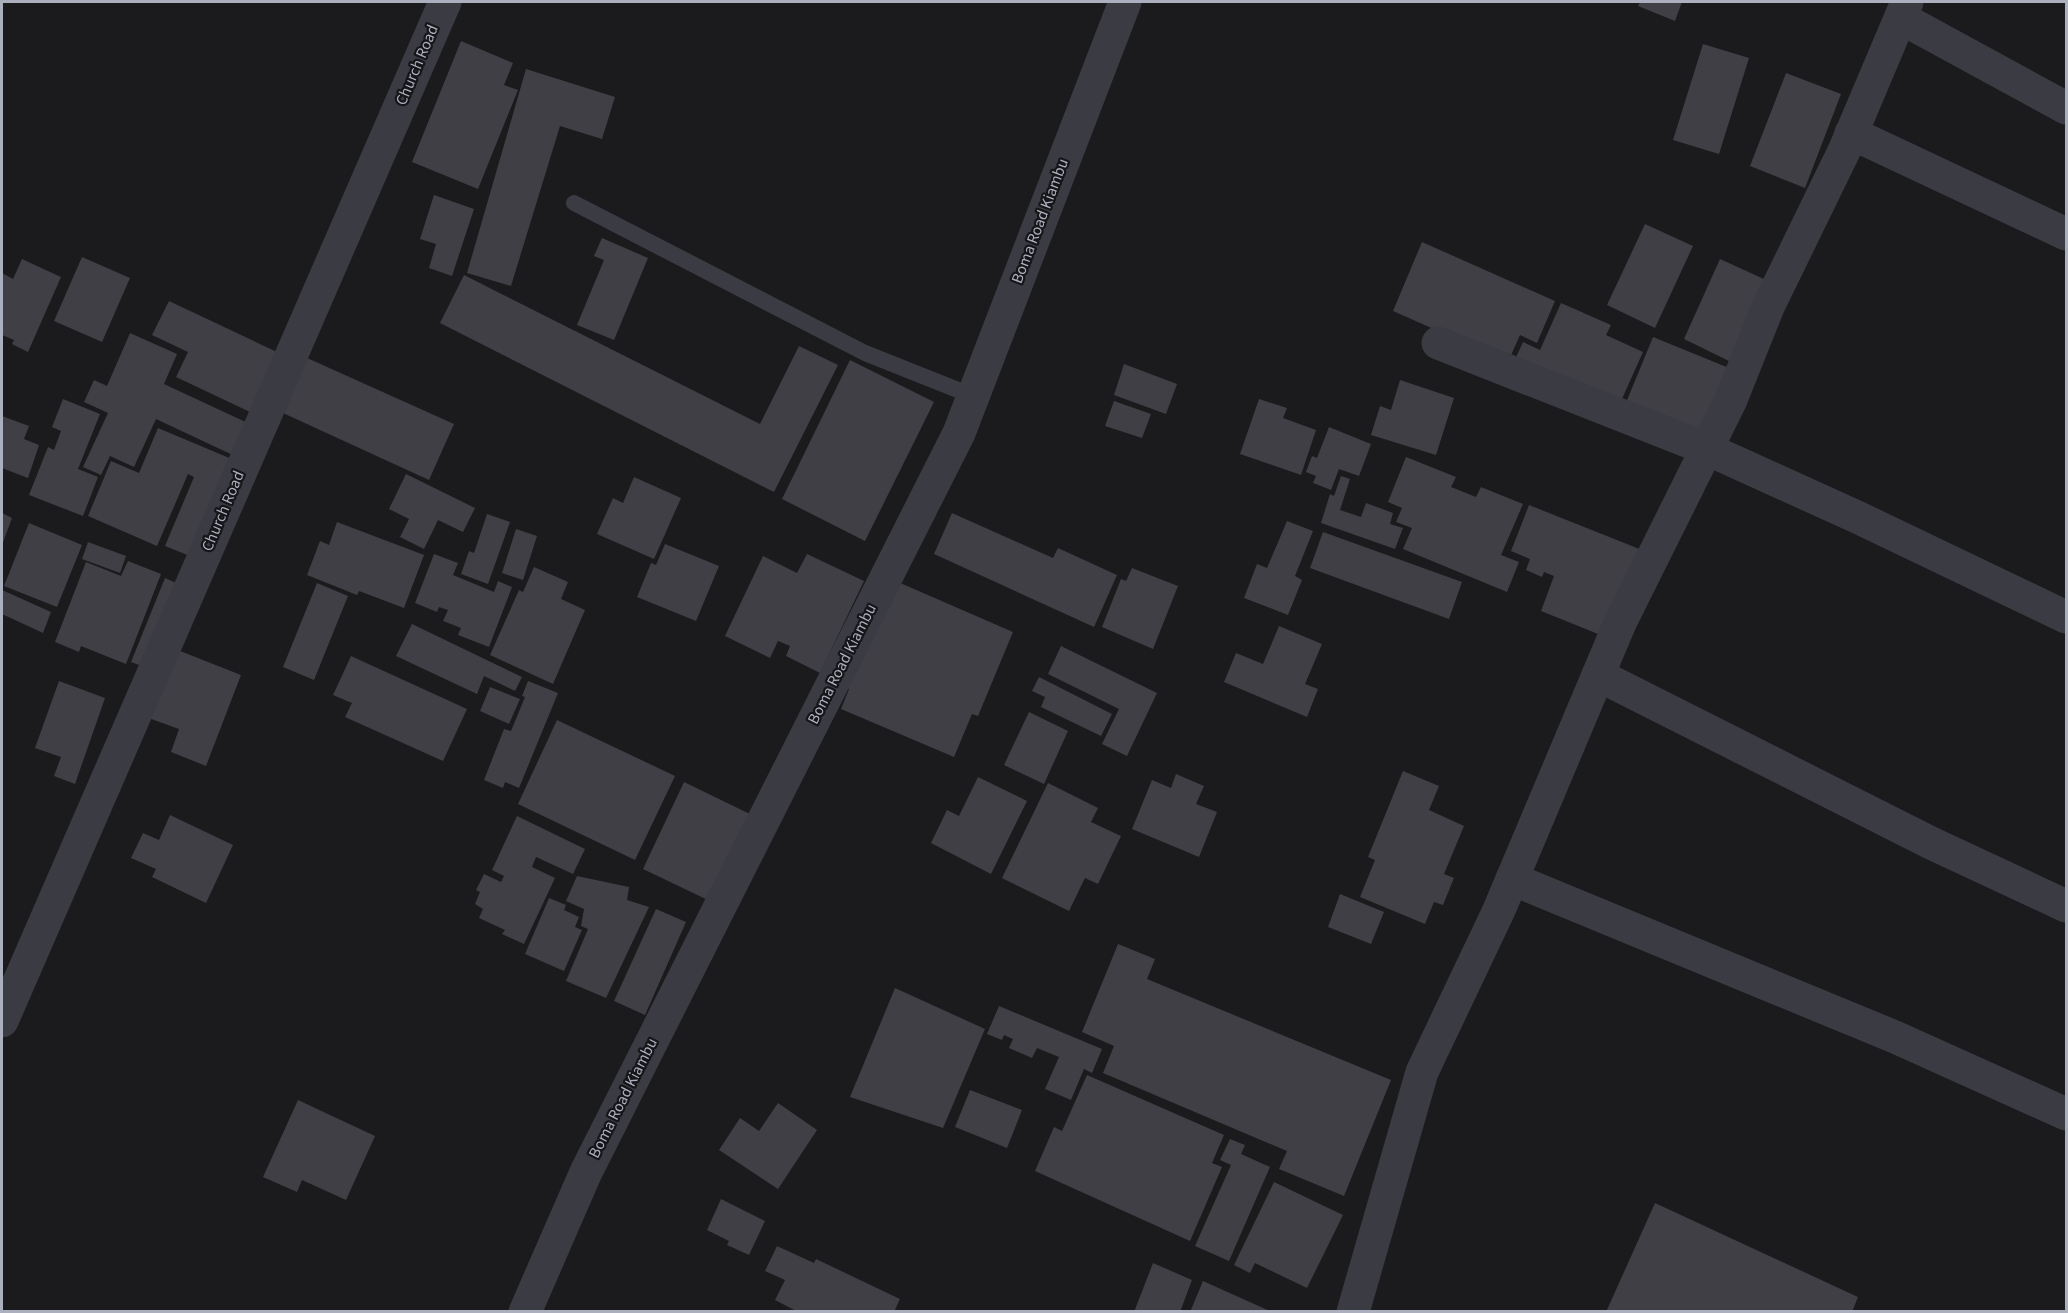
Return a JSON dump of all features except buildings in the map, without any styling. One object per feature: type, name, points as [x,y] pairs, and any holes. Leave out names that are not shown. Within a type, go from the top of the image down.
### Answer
[{"type":"street","name":"Church Road","points":[[2,1021],[445,2]]},
{"type":"street","name":"Boma Road Kiambu","points":[[525,1311],[586,1172],[959,433],[1125,2]]},
{"type":"street","points":[[1353,1311],[1422,1072],[1512,879],[1620,623],[1730,402],[1768,307],[1851,133],[1904,10],[2067,108]]},
{"type":"street","points":[[1851,133],[2067,234]]},
{"type":"street","points":[[1438,343],[1707,449],[1857,517],[2067,617]]},
{"type":"street","points":[[1598,675],[1931,843],[2067,906]]},
{"type":"street","points":[[1512,879],[1895,1037],[2067,1114]]},
{"type":"lane","points":[[574,203],[865,353],[973,396]]}]
